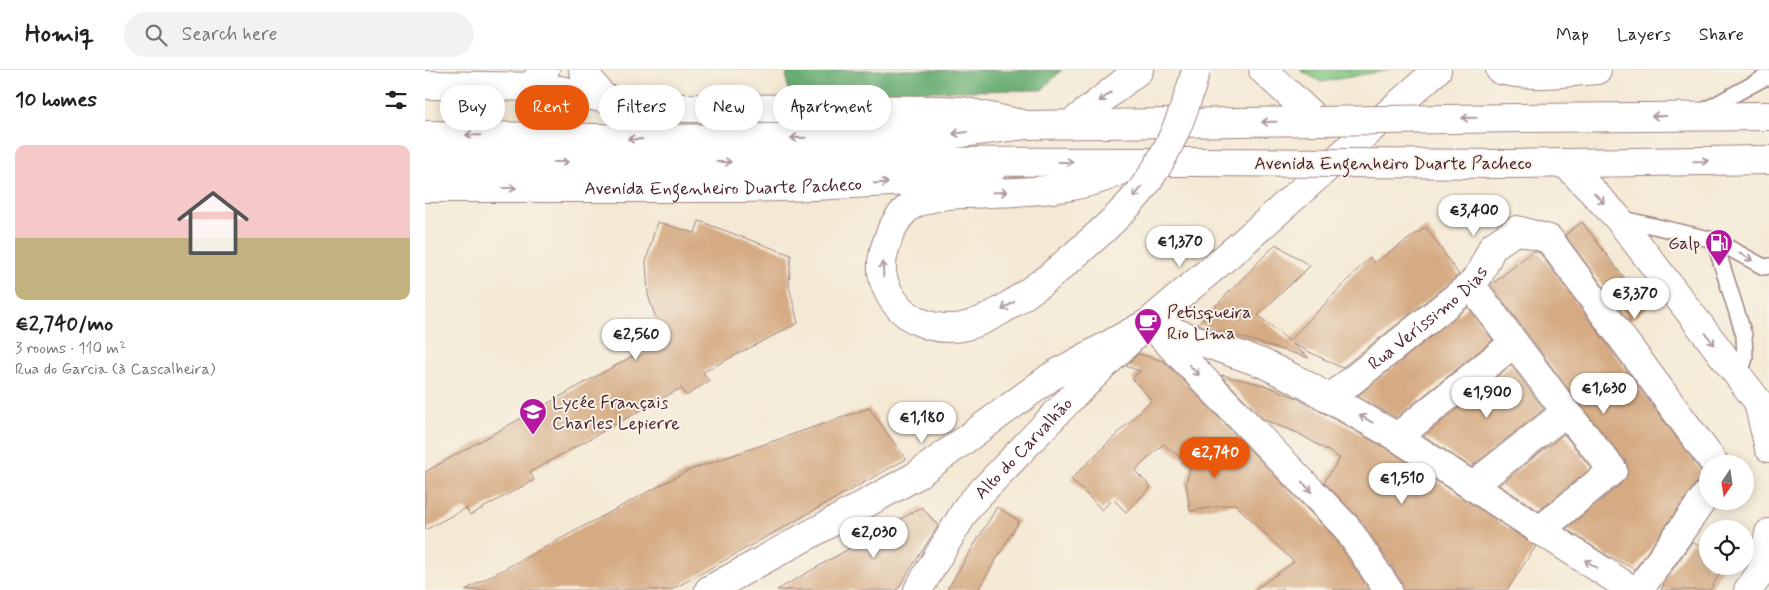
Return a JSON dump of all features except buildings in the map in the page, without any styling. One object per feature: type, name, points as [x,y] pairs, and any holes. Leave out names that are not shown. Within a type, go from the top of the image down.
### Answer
[{"type":"main road","points":[[583,70],[599,92]]},
{"type":"main road","points":[[1071,124],[1139,70]]},
{"type":"main road","points":[[1135,163],[1109,176],[1089,183],[1067,187],[947,195],[928,198],[913,204],[892,227],[883,254],[882,271],[891,297],[901,311],[914,320],[931,326],[945,328],[962,326],[981,321],[1005,309],[1048,278],[1103,231],[1156,169],[1172,136],[1196,70]]},
{"type":"main road","points":[[1263,70],[1318,121]]},
{"type":"main road","points":[[709,590],[914,477],[1052,376],[1148,323],[1239,246],[1437,70]]},
{"type":"main road","points":[[1501,70],[1511,73],[1531,74],[1597,70]]},
{"type":"main road","points":[[425,85],[524,78],[560,89],[599,97]]},
{"type":"main road","points":[[685,108],[941,110],[961,111],[1026,125]]},
{"type":"main road","points":[[425,135],[653,139],[937,136],[1026,125],[1769,116]]},
{"type":"main road","name":"Avenida Engenheiro Duarte Pacheco","points":[[425,161],[1510,164],[1769,160]]},
{"type":"main road","name":"Avenida Engenheiro Duarte Pacheco","points":[[425,188],[743,188],[901,183],[950,177],[1017,162]]},
{"type":"main road","points":[[1565,163],[1617,217],[1739,377],[1766,408],[1769,448]]},
{"type":"main road","name":"Rua Veríssimo Dias","points":[[1329,399],[1471,285],[1480,273],[1493,246],[1517,230],[1549,239],[1708,455]]},
{"type":"main road","points":[[1471,285],[1566,412],[1613,470],[1539,531]]},
{"type":"main road","points":[[1148,323],[1262,363],[1299,381],[1397,437],[1632,590]]},
{"type":"main road","points":[[1148,323],[1347,528],[1388,590]]},
{"type":"main road","name":"Alto do Carvalhão","points":[[918,590],[968,506],[1068,401],[1148,323]]},
{"type":"main road","points":[[1397,437],[1514,343]]},
{"type":"main road","points":[[1472,486],[1566,412]]},
{"type":"main road","points":[[1639,590],[1699,505]]},
{"type":"main road","points":[[1759,574],[1769,533]]},
{"type":"lane","points":[[1695,116],[1764,78],[1769,78]]},
{"type":"lane","points":[[1617,217],[1714,240],[1764,267],[1769,266]]},
{"type":"lane","points":[[1714,240],[1744,335],[1745,358],[1739,377]]},
{"type":"green space","points":[[786,70],[1062,70],[1042,90],[891,92],[891,85],[787,85]]},
{"type":"green space","points":[[1300,70],[1389,70],[1321,82]]},
{"type":"place","name":"Galp","points":[[1719,267]]},
{"type":"place","name":"Petisqueira Rio Lima","points":[[1148,346]]},
{"type":"place","name":"Lycée Français Charles Lepierre","points":[[533,436]]}]
